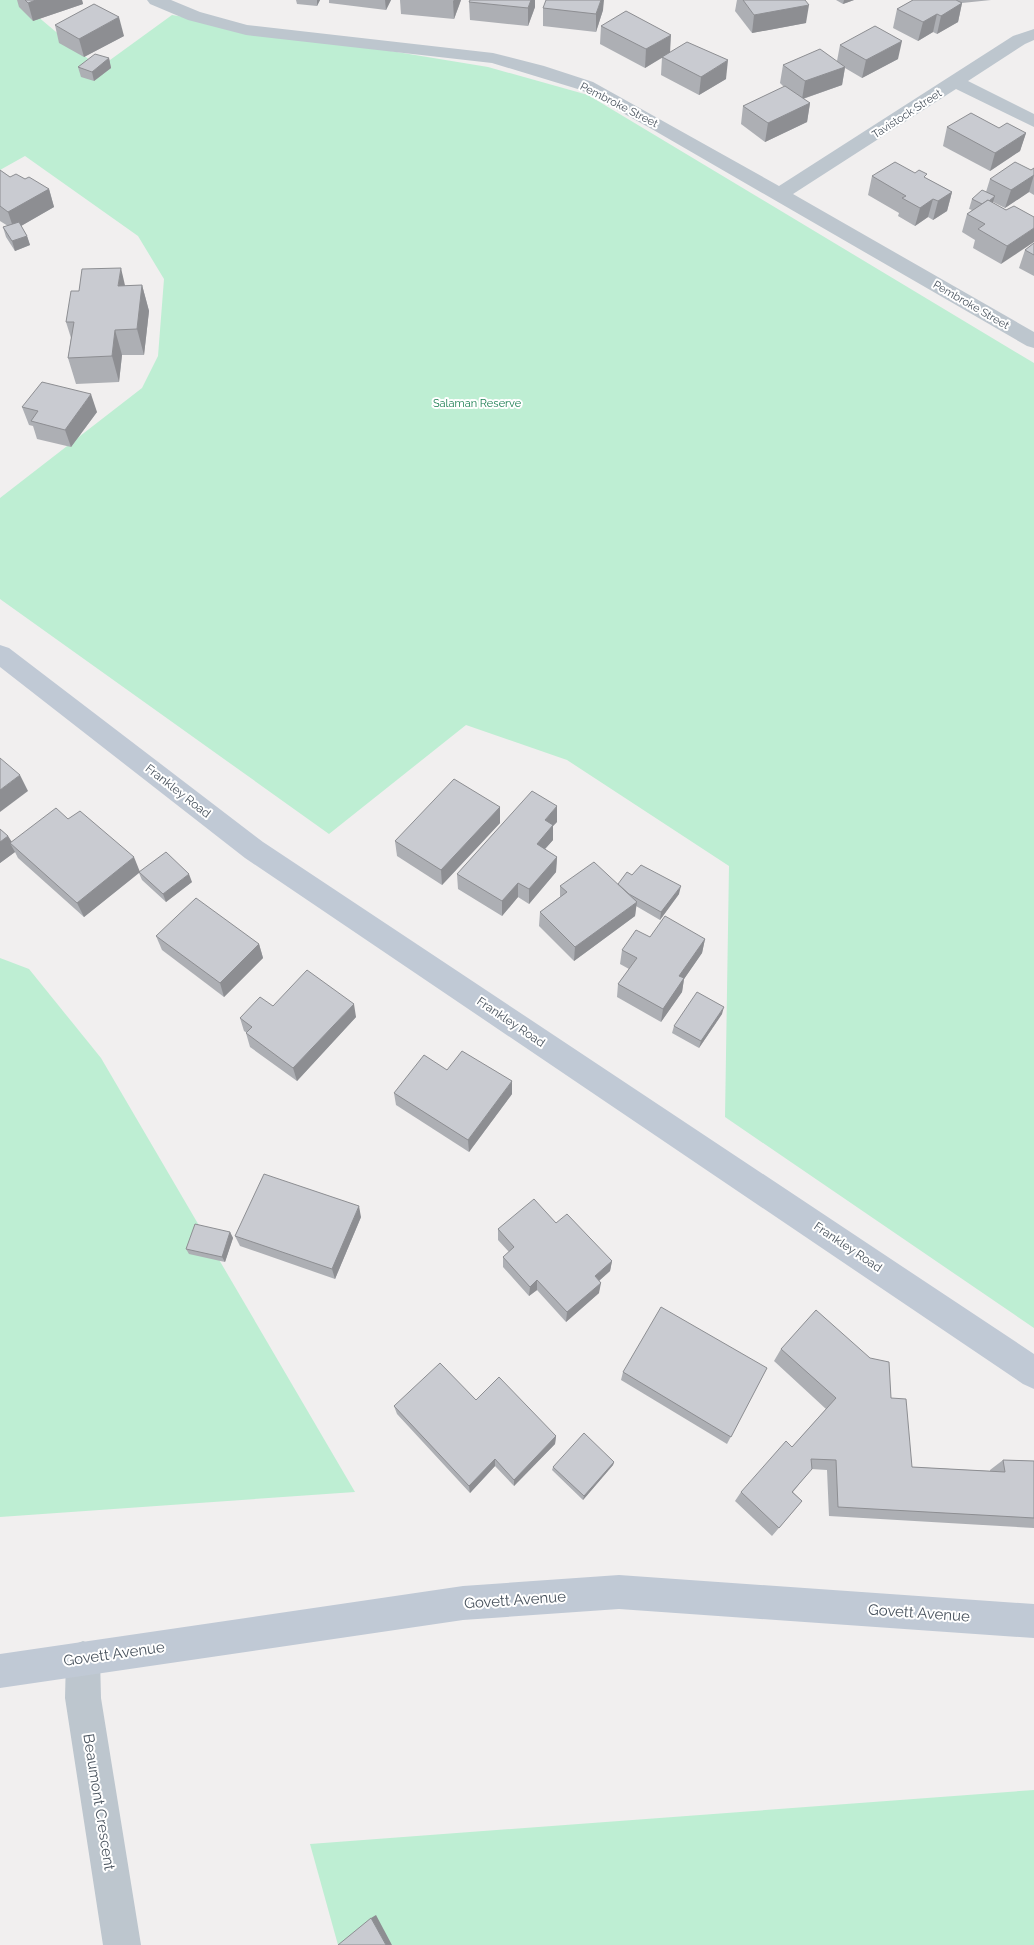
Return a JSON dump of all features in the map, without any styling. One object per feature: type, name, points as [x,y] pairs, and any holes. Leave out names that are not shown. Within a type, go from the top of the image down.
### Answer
[{"type":"street","name":"Pembroke Street","points":[[156,0],[194,16],[246,30],[493,58],[586,86],[657,124],[1034,342]]},
{"type":"street","name":"Tavistock Street","points":[[780,195],[1019,40],[1034,34]]},
{"type":"street","points":[[956,82],[1034,121]]},
{"type":"street","name":"Frankley Road","points":[[0,654],[254,850],[1034,1372]]},
{"type":"street","name":"Govett Avenue","points":[[0,1671],[463,1603],[619,1592],[1034,1621]]},
{"type":"street","name":"Beaumont Crescent","points":[[83,1658],[83,1698],[122,1945]]},
{"type":"green space","name":"Salaman Reserve","points":[[0,0],[18,0],[99,68],[172,15],[488,67],[588,95],[1034,363],[1034,1328],[725,1117],[729,866],[567,760],[466,725],[329,834],[0,599],[0,498],[142,388],[158,356],[164,279],[138,236],[25,156],[0,170]]},
{"type":"green space","points":[[0,958],[29,969],[101,1058],[355,1492],[0,1517]]},
{"type":"green space","points":[[1034,1790],[1034,1945],[338,1945],[310,1844]]},
{"type":"building","points":[[25,0],[36,0],[28,3]]},
{"type":"building","points":[[470,0],[531,0],[528,8],[469,2]]},
{"type":"building","points":[[546,0],[601,0],[596,14],[543,8]]},
{"type":"building","points":[[743,0],[805,0],[809,5],[754,15]]},
{"type":"building","points":[[913,0],[956,0],[962,3],[941,16],[937,14],[923,22],[897,9]]},
{"type":"building","points":[[94,4],[119,17],[79,39],[55,25]]},
{"type":"building","points":[[626,11],[671,35],[646,49],[601,26]]},
{"type":"building","points":[[875,26],[902,41],[866,60],[840,45]]},
{"type":"building","points":[[687,42],[728,60],[701,77],[662,57]]},
{"type":"building","points":[[820,49],[845,67],[805,81],[783,65]]},
{"type":"building","points":[[95,54],[109,58],[92,72],[78,67]]},
{"type":"building","points":[[785,86],[810,103],[768,123],[743,106]]},
{"type":"building","points":[[971,113],[999,128],[1007,123],[1026,133],[995,153],[947,127]]},
{"type":"building","points":[[895,162],[915,173],[919,170],[927,174],[924,177],[952,192],[938,201],[933,199],[920,208],[902,198],[906,196],[872,176]]},
{"type":"building","points":[[1015,162],[1031,170],[1034,168],[1034,175],[1011,190],[990,179]]},
{"type":"building","points":[[0,170],[10,177],[16,174],[25,179],[29,177],[49,189],[8,212],[0,206]]},
{"type":"building","points":[[982,190],[995,196],[982,204],[972,199]]},
{"type":"building","points":[[988,200],[1006,210],[1014,206],[1034,217],[1034,228],[1007,246],[978,229],[985,224],[967,214]]},
{"type":"building","points":[[19,222],[27,236],[12,241],[3,227]]},
{"type":"building","points":[[1034,243],[1034,255],[1025,250]]},
{"type":"building","points":[[121,268],[118,286],[142,285],[137,329],[115,330],[112,356],[68,358],[74,322],[66,322],[71,291],[79,291],[82,269]]},
{"type":"building","points":[[42,382],[91,394],[65,430],[31,421],[38,411],[22,407]]},
{"type":"building","points":[[0,758],[20,775],[0,790]]},
{"type":"building","points":[[454,779],[500,807],[441,870],[395,841]]},
{"type":"building","points":[[532,791],[557,806],[545,820],[553,825],[537,844],[557,857],[529,889],[518,883],[502,901],[457,874]]},
{"type":"building","points":[[56,808],[68,819],[80,811],[134,857],[77,903],[10,843]]},
{"type":"building","points":[[0,829],[8,836],[0,842]]},
{"type":"building","points":[[166,852],[189,874],[163,894],[139,872]]},
{"type":"building","points":[[594,862],[637,902],[575,947],[540,912],[567,892],[560,886]]},
{"type":"building","points":[[641,865],[681,886],[661,912],[629,894],[618,884],[627,872],[632,875]]},
{"type":"building","points":[[196,898],[259,944],[220,983],[156,936]]},
{"type":"building","points":[[665,916],[705,939],[679,976],[684,978],[663,1009],[618,984],[637,958],[622,950],[636,930],[650,937]]},
{"type":"building","points":[[307,970],[354,1004],[293,1068],[246,1033],[252,1027],[240,1018],[260,997],[273,1006]]},
{"type":"building","points":[[697,992],[724,1007],[701,1041],[674,1026]]},
{"type":"building","points":[[462,1051],[512,1081],[468,1140],[394,1093],[424,1055],[447,1070]]},
{"type":"building","points":[[264,1174],[359,1206],[332,1269],[235,1236]]},
{"type":"building","points":[[534,1199],[556,1223],[567,1214],[612,1261],[595,1276],[601,1283],[567,1312],[537,1280],[530,1287],[503,1257],[514,1247],[498,1229]]},
{"type":"building","points":[[195,1224],[230,1232],[222,1257],[186,1249]]},
{"type":"building","points":[[661,1307],[767,1368],[731,1437],[623,1372]]},
{"type":"building","points":[[816,1310],[870,1358],[889,1362],[891,1398],[906,1399],[912,1467],[1005,1472],[1003,1460],[1034,1461],[1034,1518],[838,1507],[836,1460],[811,1459],[812,1469],[792,1492],[802,1501],[779,1528],[741,1492],[786,1441],[792,1447],[836,1398],[781,1349]]},
{"type":"building","points":[[440,1363],[476,1400],[499,1377],[556,1436],[514,1480],[495,1459],[469,1486],[394,1406]]},
{"type":"building","points":[[584,1433],[614,1462],[584,1496],[553,1467]]},
{"type":"building","points":[[371,1918],[386,1945],[338,1945]]}]
